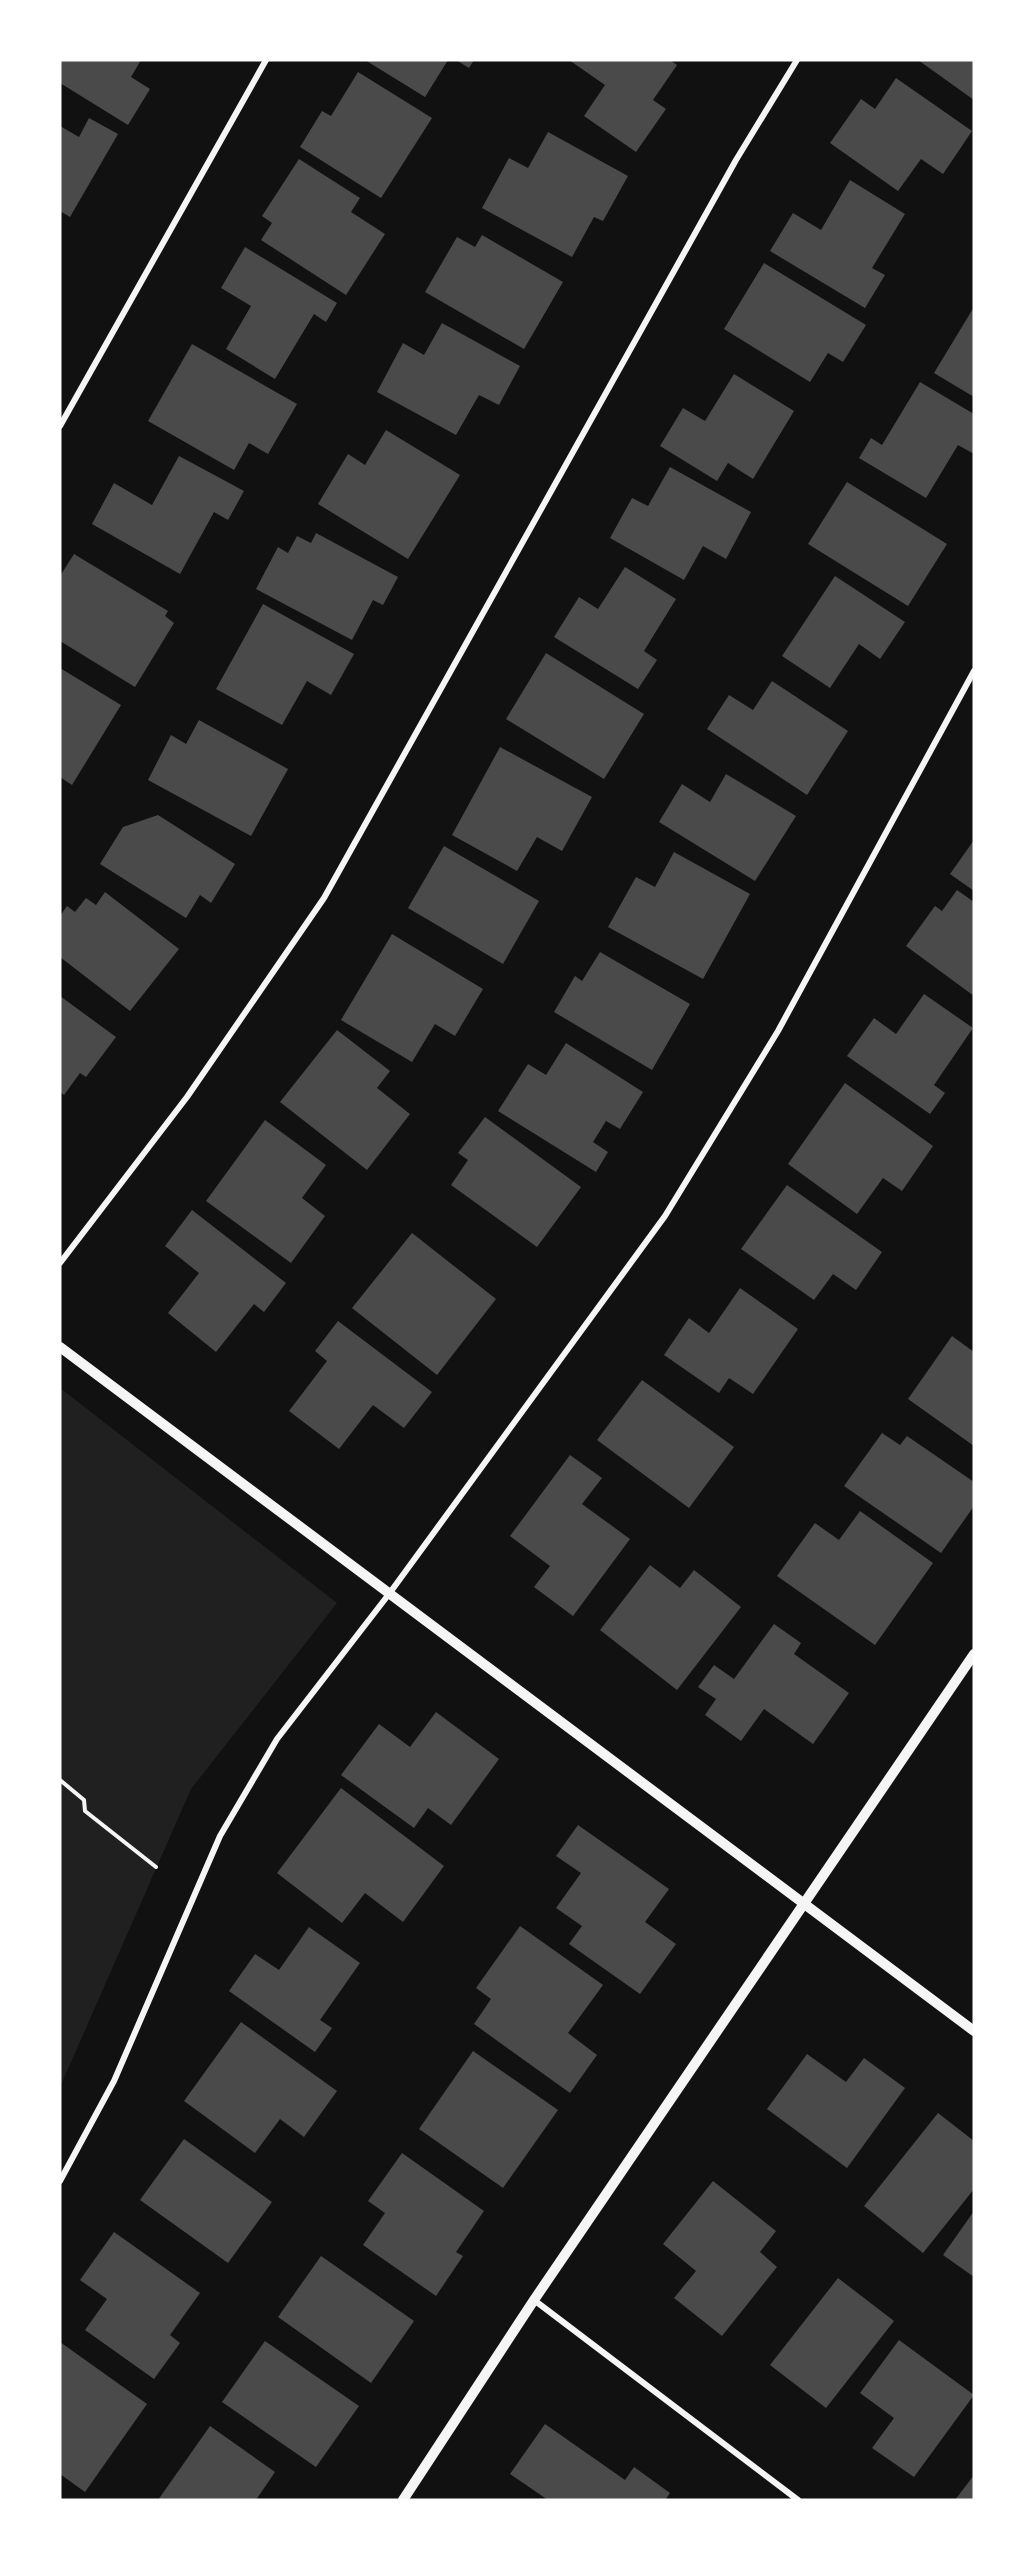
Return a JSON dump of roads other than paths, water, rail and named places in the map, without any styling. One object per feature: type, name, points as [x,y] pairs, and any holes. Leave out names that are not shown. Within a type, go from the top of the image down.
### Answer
[{"type":"street","points":[[60,426],[266,60]]},
{"type":"street","points":[[60,1263],[187,1097],[324,898],[736,160],[797,60]]},
{"type":"street","points":[[60,2181],[114,2081],[220,1836],[277,1739],[389,1594],[665,1216],[778,1031],[974,670]]},
{"type":"street","points":[[60,1347],[974,2031]]},
{"type":"street","points":[[403,2500],[534,2300],[974,1654]]},
{"type":"street","points":[[534,2300],[798,2500]]}]
